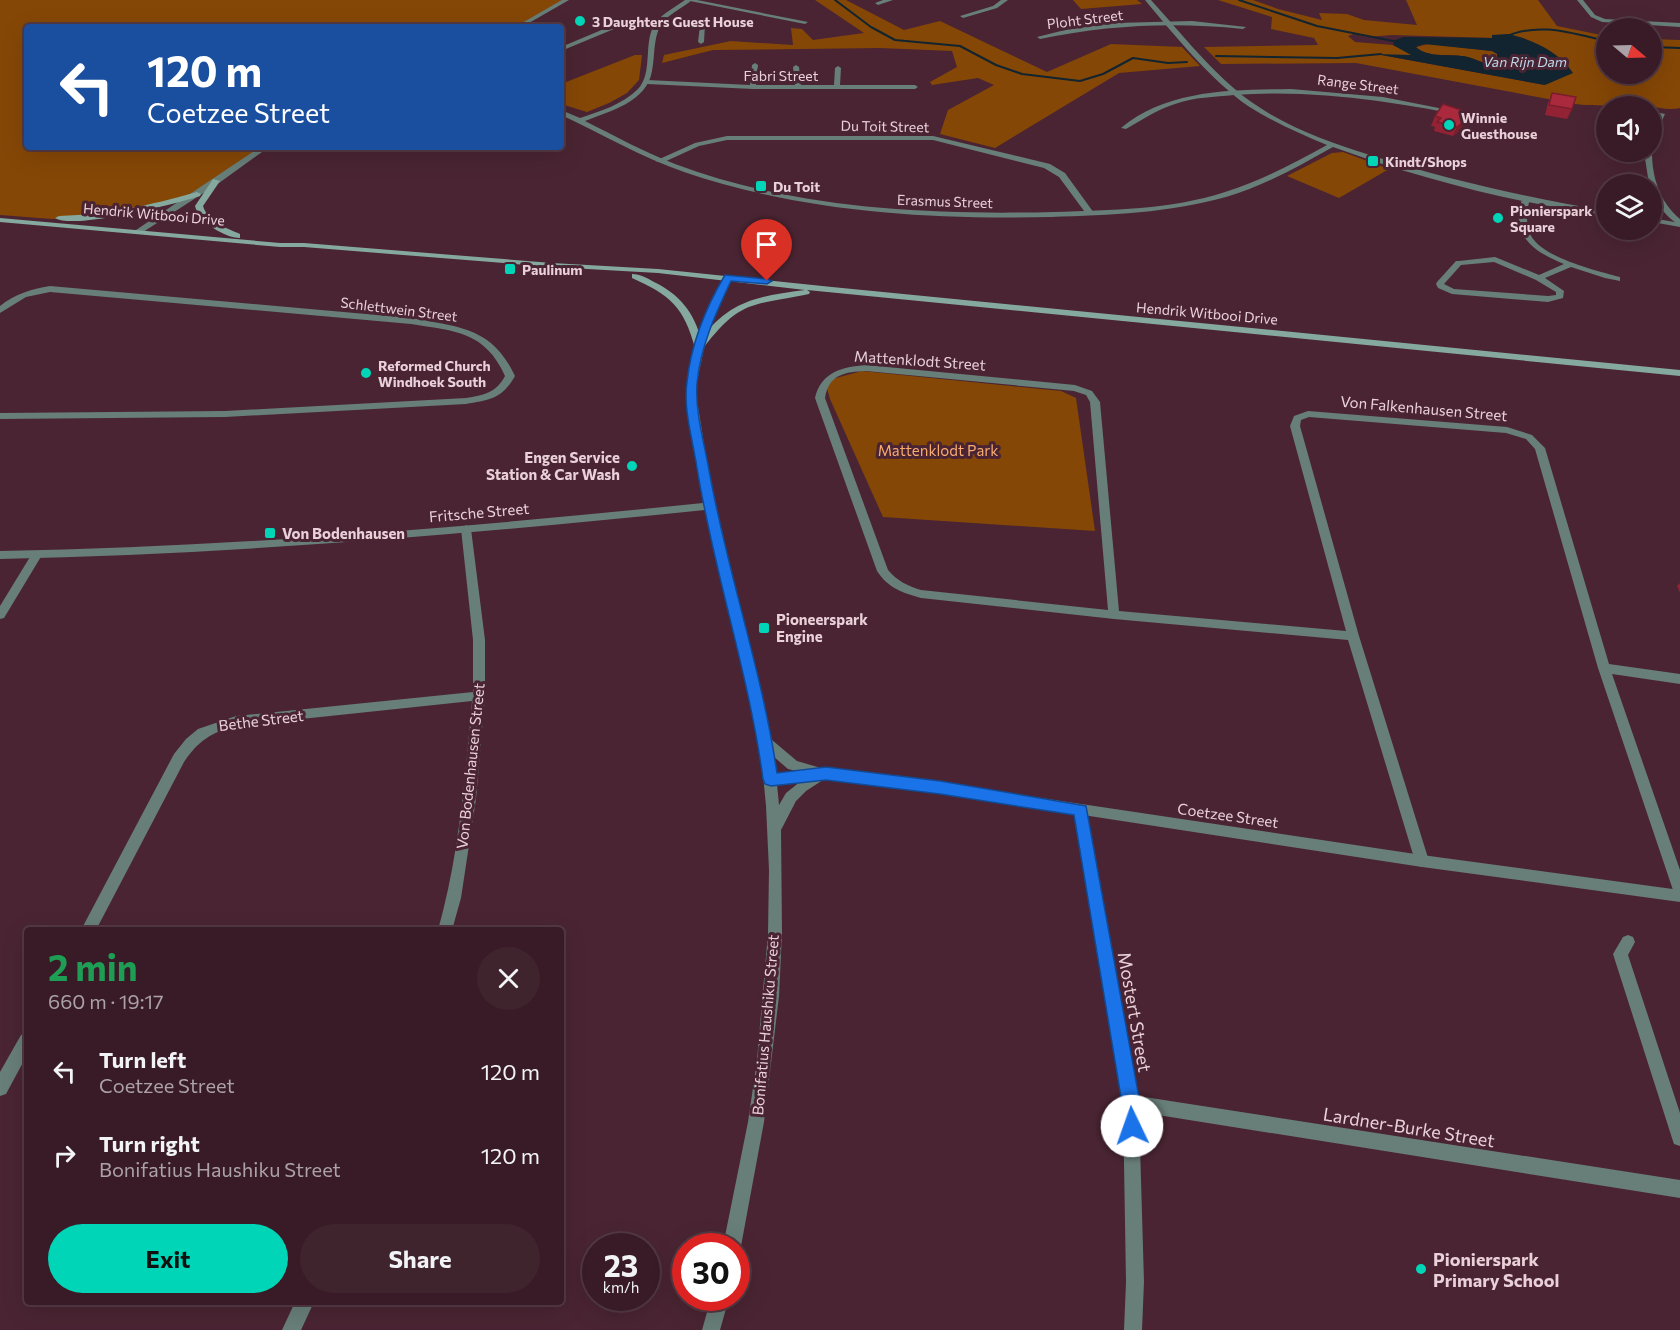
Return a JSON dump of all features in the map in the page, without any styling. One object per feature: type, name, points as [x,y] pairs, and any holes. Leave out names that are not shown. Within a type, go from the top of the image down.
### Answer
[{"type":"main road","points":[[216,182],[200,206],[200,211],[214,225],[237,236]]},
{"type":"main road","points":[[51,219],[118,215],[159,206],[197,194]]},
{"type":"main road","name":"Hendrik Witbooi Drive","points":[[0,215],[146,226],[304,245],[552,266],[634,276],[726,280],[806,292],[832,290]]},
{"type":"main road","name":"Hendrik Witbooi Drive","points":[[0,220],[280,245],[304,245]]},
{"type":"main road","name":"Hendrik Witbooi Drive","points":[[552,266],[602,267],[1680,373]]},
{"type":"main road","points":[[634,276],[665,289],[679,300],[694,325],[699,348]]},
{"type":"main road","points":[[699,348],[714,326],[731,310],[759,300],[806,292]]},
{"type":"main road","name":"Hendrik Witbooi Drive","points":[[1579,362],[1680,366]]},
{"type":"street","points":[[523,24],[566,0]]},
{"type":"street","points":[[579,120],[620,105],[634,96],[647,82],[651,46],[660,21],[689,0],[805,22]]},
{"type":"street","points":[[878,3],[890,0]]},
{"type":"street","points":[[963,16],[995,7],[1005,0]]},
{"type":"street","points":[[1148,0],[1236,93],[1275,118],[1333,144],[1437,178],[1526,199],[1596,211]]},
{"type":"street","points":[[1580,0],[1593,16],[1611,22],[1680,25]]},
{"type":"street","points":[[564,48],[613,27],[660,21],[703,25],[700,42]]},
{"type":"street","name":"Ploht Street","points":[[1040,37],[1070,31],[1168,22],[1197,22],[1243,27]]},
{"type":"street","points":[[753,87],[755,65]]},
{"type":"street","points":[[796,67],[798,87]]},
{"type":"street","points":[[837,87],[838,68]]},
{"type":"street","name":"Fabri Street","points":[[647,82],[753,87],[915,87]]},
{"type":"street","name":"Range Street","points":[[1124,128],[1172,102],[1236,93],[1336,92],[1381,97],[1476,116]]},
{"type":"street","name":"Erasmus Street","points":[[564,113],[617,142],[659,161],[706,177],[775,194],[880,211],[986,217],[1090,213],[1160,207],[1227,194],[1264,180],[1333,144]]},
{"type":"street","name":"Du Toit Street","points":[[659,161],[698,144],[727,138],[933,138],[1047,166],[1062,175],[1090,213]]},
{"type":"street","points":[[137,232],[216,182],[261,150]]},
{"type":"street","points":[[1647,162],[1647,169],[1655,192],[1667,211],[1680,224]]},
{"type":"street","points":[[1526,199],[1524,213],[1530,242],[1571,264],[1617,279]]},
{"type":"street","points":[[1662,221],[1680,224]]},
{"type":"street","points":[[1539,278],[1560,291],[1560,296],[1548,299],[1452,291],[1440,284],[1459,263],[1495,259],[1539,278],[1571,264]]},
{"type":"street","name":"Bonifatius Haushiku Street","points":[[726,280],[705,326],[692,381],[692,400],[709,506],[766,744],[771,779],[776,889],[774,970],[750,1166],[735,1233]]},
{"type":"street","name":"Schlettwein Street","points":[[0,310],[15,297],[30,291],[50,289],[411,321],[465,331],[480,337],[506,362],[510,376],[504,389],[488,398],[466,401],[225,414],[0,416]]},
{"type":"street","name":"Mattenklodt Street","points":[[1114,615],[1095,402],[1089,393],[1075,388],[866,368],[840,372],[825,381],[820,398],[883,571],[890,582],[903,589],[921,594],[1114,615],[1353,636]]},
{"type":"street","name":"Von Falkenhausen Street","points":[[1422,861],[1353,636],[1295,426],[1297,418],[1308,414],[1507,430],[1529,437],[1540,448],[1604,668],[1680,890]]},
{"type":"street","name":"Fritsche Street","points":[[0,555],[225,547],[466,529],[709,506]]},
{"type":"street","name":"Von Bodenhausen Street","points":[[446,927],[454,898],[469,800],[479,696],[478,630],[466,529]]},
{"type":"street","points":[[0,615],[37,555]]},
{"type":"street","points":[[1604,668],[1680,679]]},
{"type":"street","name":"Bethe Street","points":[[90,927],[179,758],[192,739],[210,727],[236,721],[479,696]]},
{"type":"street","points":[[766,744],[793,765],[826,774]]},
{"type":"street","points":[[773,831],[789,799],[798,788],[826,774]]},
{"type":"street","name":"Coetzee Street","points":[[771,779],[826,774],[940,788],[1422,861],[1680,896]]},
{"type":"street","name":"Mostert Street","points":[[1080,810],[1131,1103],[1135,1282],[1133,1330]]},
{"type":"street","points":[[1628,942],[1620,954],[1680,1138]]},
{"type":"street","points":[[0,1088],[24,1045]]},
{"type":"street","name":"Lardner-Burke Street","points":[[1131,1103],[1680,1189]]},
{"type":"street","points":[[291,1330],[304,1305]]},
{"type":"street","points":[[711,1330],[716,1311]]},
{"type":"green space","points":[[0,0],[566,0],[523,24],[24,24],[24,150],[261,150],[197,194],[97,217],[52,219],[0,215]]},
{"type":"green space","points":[[815,0],[846,0],[904,30],[940,21],[1047,72],[1111,44],[1182,47],[1200,66],[1119,73],[995,148],[940,134],[948,110],[994,85],[978,78],[932,85],[930,82],[957,67],[952,51],[880,48],[713,50],[662,63],[664,55],[731,41],[793,45],[791,28],[802,29],[813,40],[864,33]]},
{"type":"green space","points":[[1073,0],[1137,0],[1142,4],[1081,9]]},
{"type":"green space","points":[[1218,0],[1253,0],[1322,20],[1319,13],[1347,14],[1364,20],[1417,25],[1406,0],[1538,0],[1557,26],[1596,34],[1596,84],[1662,84],[1662,39],[1680,40],[1680,108],[1662,108],[1662,96],[1596,96],[1596,105],[1575,104],[1356,63],[1221,64],[1204,47],[1318,45],[1314,38],[1271,29],[1272,17]],"holes":[[[1354,34],[1367,37],[1392,35],[1493,38],[1545,85],[1381,55],[1413,55],[1393,45],[1355,42],[1348,36]]]},
{"type":"green space","points":[[1429,44],[1492,51],[1498,54],[1497,57],[1504,64],[1500,67],[1467,57],[1427,53],[1415,47]]},
{"type":"green space","points":[[635,55],[642,55],[639,80],[627,93],[587,112],[564,105],[564,83]]},
{"type":"green space","points":[[1343,152],[1389,169],[1339,198],[1287,176],[1332,153]]},
{"type":"green space","name":"Mattenklodt Park","points":[[862,371],[1061,391],[1076,398],[1095,531],[883,517],[830,399],[825,381]]},
{"type":"water","name":"Van Rijn Dam","points":[[1508,34],[1536,43],[1561,59],[1573,73],[1545,85],[1376,54],[1411,55],[1393,45],[1395,40],[1404,37],[1492,38],[1492,35]],"holes":[[[1424,44],[1492,51],[1504,64],[1500,67],[1468,57],[1427,53],[1416,47]]]},
{"type":"building","points":[[1552,93],[1576,97],[1572,109],[1549,105]]},
{"type":"building","points":[[1443,104],[1473,114],[1457,127],[1437,122],[1441,118],[1435,116]]},
{"type":"waterway","points":[[835,0],[871,27],[895,40],[960,46],[996,65],[1022,74],[1080,81],[1103,74],[1133,58],[1168,63],[1187,62]]},
{"type":"waterway","points":[[1239,0],[1317,26],[1398,42]]},
{"type":"waterway","points":[[1503,38],[1516,33],[1541,29],[1596,39]]},
{"type":"waterway","points":[[1662,47],[1680,48]]},
{"type":"waterway","points":[[1216,56],[1337,58],[1381,54]]},
{"type":"place","name":"3 Daughters Guest House","points":[[580,21]]},
{"type":"place","name":"Winnie Guesthouse","points":[[1449,125]]},
{"type":"place","name":"Kindt/Shops","points":[[1373,161]]},
{"type":"place","name":"Du Toit","points":[[761,186]]},
{"type":"place","name":"Pionierspark Square","points":[[1498,218]]},
{"type":"place","name":"Paulinum","points":[[510,269]]},
{"type":"place","name":"Reformed Church Windhoek South","points":[[366,373]]},
{"type":"place","name":"Engen Service Station & Car Wash","points":[[632,466]]},
{"type":"place","name":"Von Bodenhausen","points":[[270,533]]},
{"type":"place","name":"Pioneerspark Engine","points":[[764,628]]},
{"type":"place","name":"Pionierspark Primary School","points":[[1421,1269]]},
{"type":"route","points":[[767,281],[728,277],[705,326],[692,381],[692,400],[709,506],[741,630],[766,744],[771,779],[826,774],[940,788],[1080,810],[1131,1103],[1132,1126]]}]
